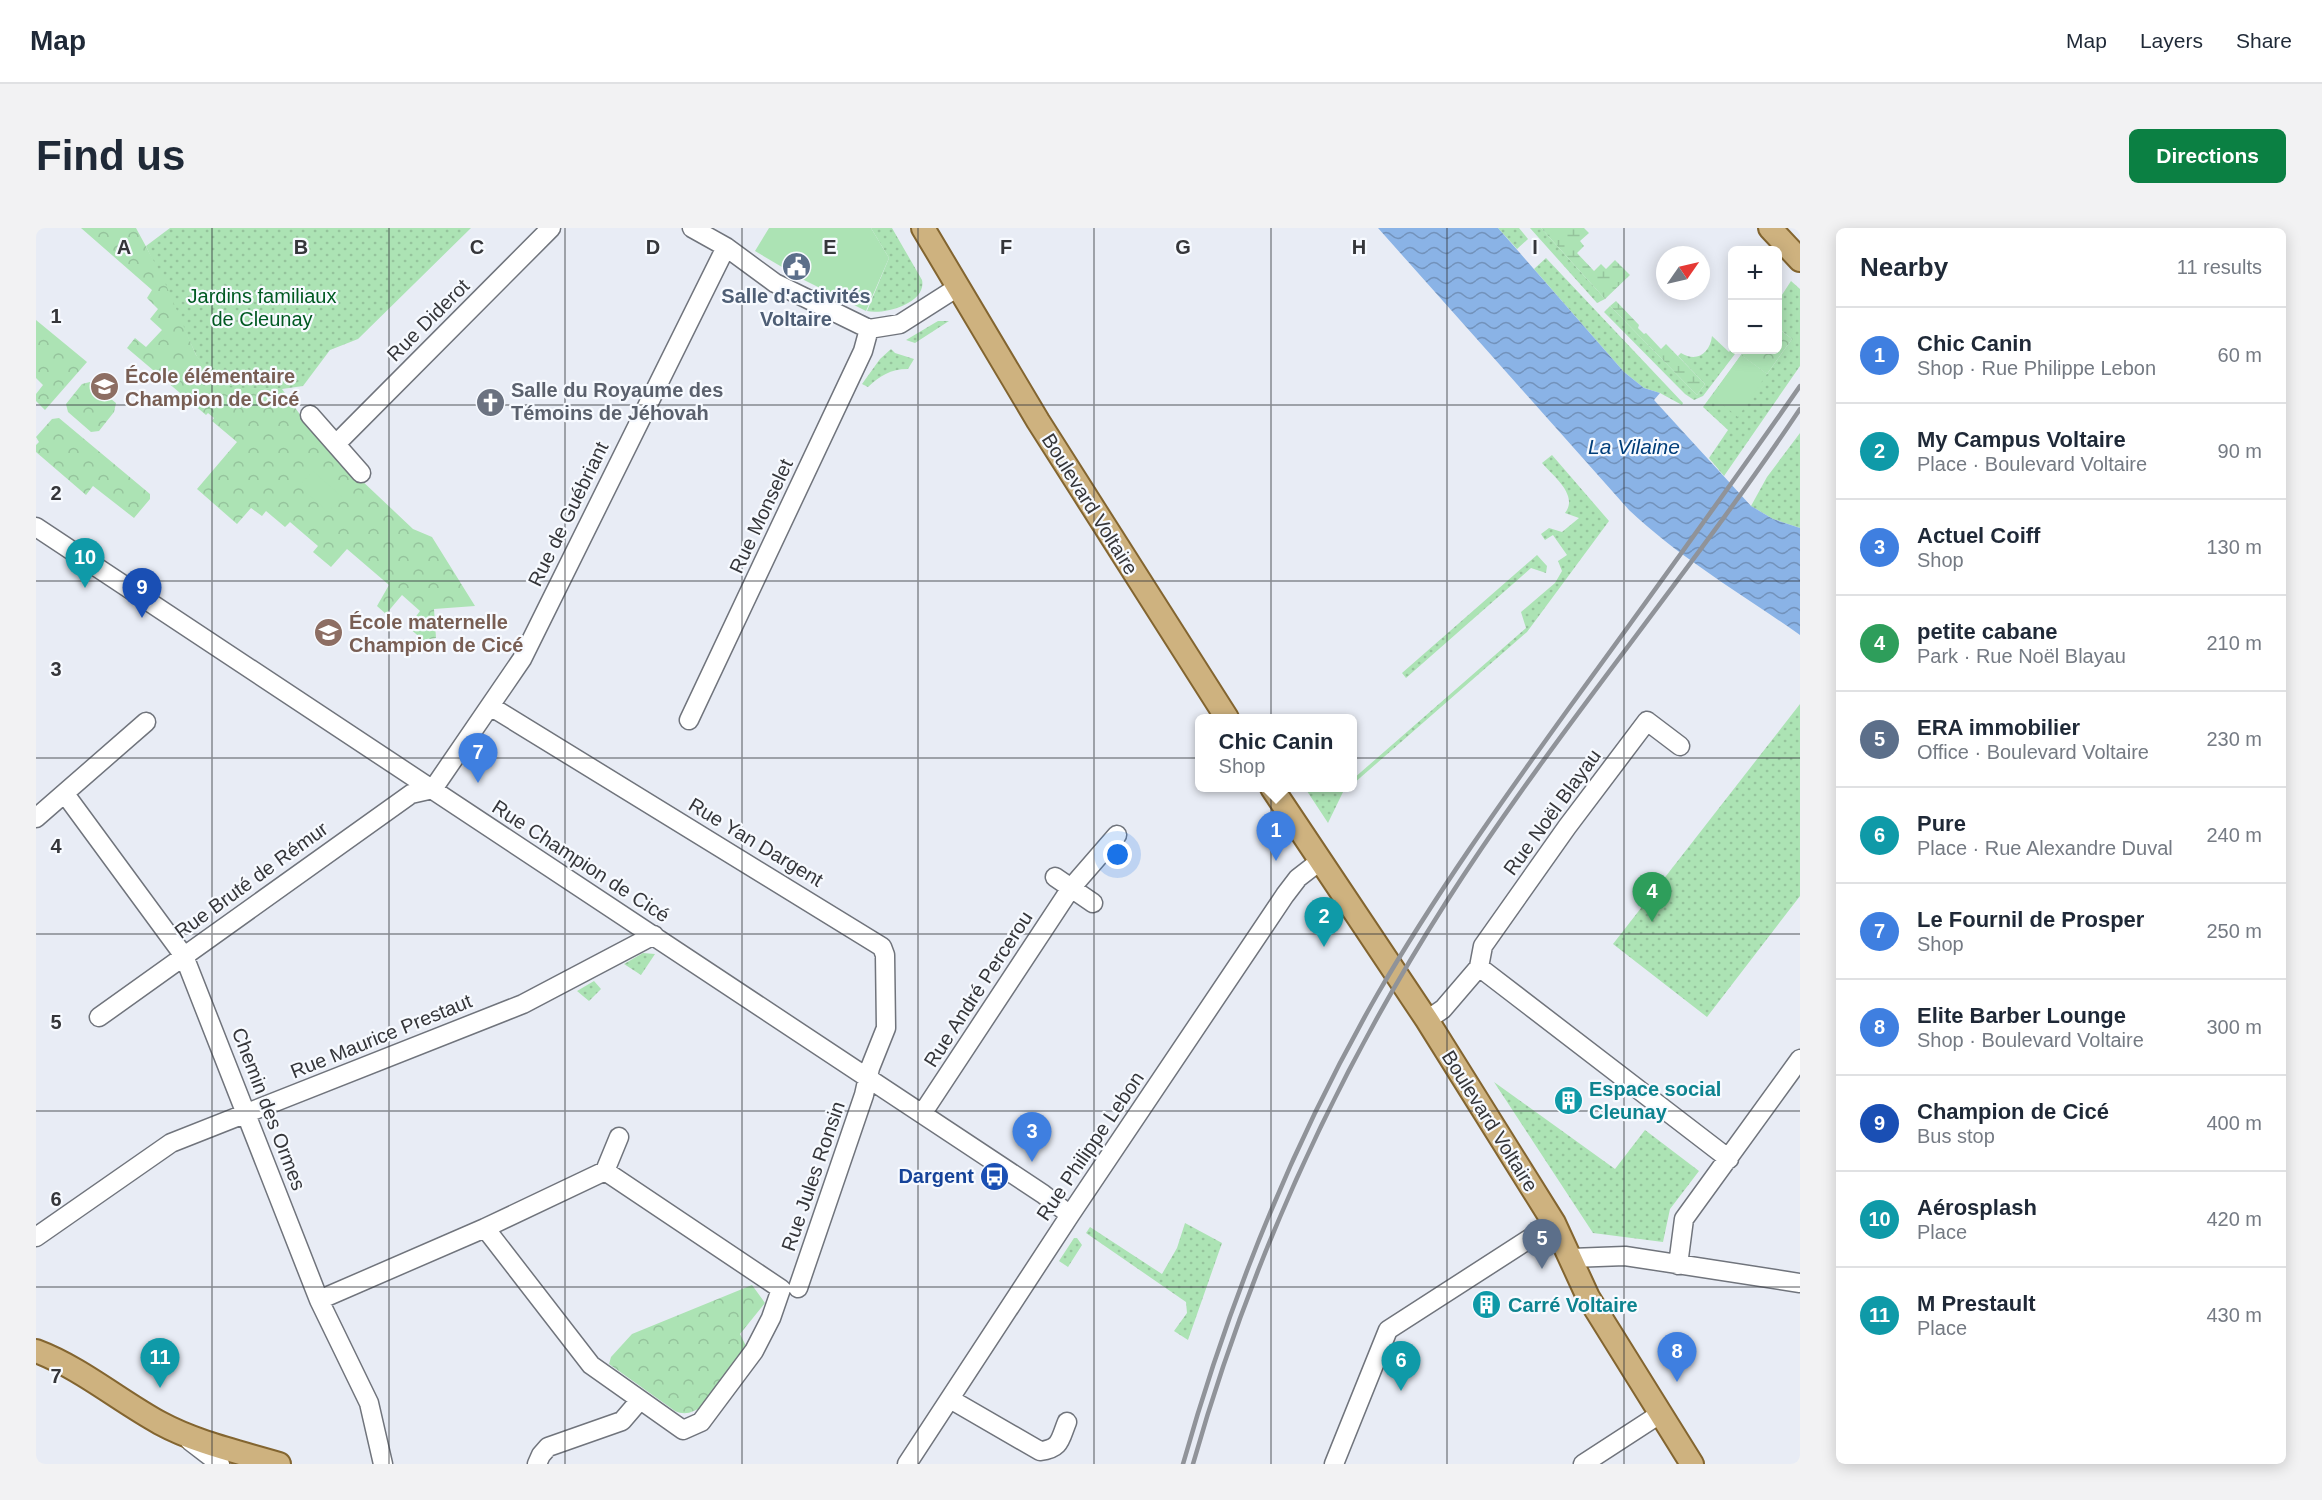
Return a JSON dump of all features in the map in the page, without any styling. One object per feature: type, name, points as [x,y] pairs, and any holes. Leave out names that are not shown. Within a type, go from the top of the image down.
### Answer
[{"type":"main road","name":"Boulevard Voltaire","points":[[923,228],[1038,422],[1224,714]]},
{"type":"main road","points":[[1770,228],[1800,260]]},
{"type":"main road","name":"Boulevard Voltaire","points":[[1275,792],[1426,1020],[1554,1223],[1588,1297],[1692,1464]]},
{"type":"main road","points":[[36,1351],[65,1364],[139,1411],[182,1434],[279,1464]]},
{"type":"street","name":"Rue Diderot","points":[[336,444],[551,228]]},
{"type":"street","points":[[692,228],[726,247],[775,283],[869,329],[900,324],[958,286]]},
{"type":"street","name":"Rue de Guébriant","points":[[433,789],[522,659],[726,247]]},
{"type":"street","name":"Rue Monselet","points":[[689,720],[863,351],[869,329]]},
{"type":"street","points":[[310,415],[361,473]]},
{"type":"street","name":"Rue Champion de Cicé","points":[[36,527],[869,1078],[1043,1194],[1070,1215]]},
{"type":"street","name":"Rue Yan Dargent","points":[[490,706],[879,943],[885,955],[886,1028],[870,1068],[869,1078]]},
{"type":"street","name":"Rue Noël Blayau","points":[[1426,1020],[1443,1008],[1479,968],[1483,946],[1567,827],[1647,721],[1680,746]]},
{"type":"street","points":[[36,818],[146,722]]},
{"type":"street","name":"Rue Bruté de Rémur","points":[[99,1017],[411,794],[433,789]]},
{"type":"street","name":"Chemin des Ormes","points":[[65,794],[184,956],[319,1300],[369,1402],[383,1464]]},
{"type":"street","name":"Rue André Percerou","points":[[922,1114],[1071,888],[1116,835]]},
{"type":"street","name":"Rue Philippe Lebon","points":[[907,1464],[1070,1215],[1285,895],[1298,878],[1320,861]]},
{"type":"street","points":[[1055,877],[1093,903]]},
{"type":"street","name":"Rue Maurice Prestaut","points":[[36,1237],[171,1143],[524,1004],[654,935]]},
{"type":"street","points":[[1479,968],[1730,1159]]},
{"type":"street","points":[[1678,1265],[1684,1220],[1800,1059]]},
{"type":"street","name":"Rue Jules Ronsin","points":[[798,1288],[869,1078]]},
{"type":"street","points":[[319,1300],[485,1228],[605,1171],[619,1137]]},
{"type":"street","points":[[485,1228],[591,1365],[683,1430],[701,1422],[754,1351],[771,1318],[781,1288],[605,1171]]},
{"type":"street","points":[[1334,1464],[1388,1330],[1554,1223]]},
{"type":"street","points":[[1571,1258],[1625,1256],[1800,1283]]},
{"type":"street","points":[[950,1399],[1040,1450],[1051,1450],[1059,1444],[1066,1422]]},
{"type":"street","points":[[537,1464],[548,1447],[622,1421],[640,1400]]},
{"type":"street","points":[[1583,1464],[1660,1414]]},
{"type":"street","points":[[182,1434],[220,1464]]},
{"type":"green space","points":[[81,228],[136,228],[163,278],[196,355],[221,387],[282,389],[301,416],[359,478],[413,529],[432,537],[475,606],[434,609],[436,638],[423,640],[408,627],[420,611],[402,595],[386,614],[377,606],[389,585],[347,549],[331,567],[313,552],[318,546],[290,522],[285,527],[266,511],[262,516],[251,508],[237,524],[197,489],[237,442],[212,421],[214,418],[208,413],[206,415],[127,348],[135,338],[146,347],[162,330],[150,319],[158,309],[147,298],[152,290]]},
{"type":"green space","name":"Jardins familiaux de Cleunay","points":[[170,228],[471,228],[358,339],[330,350],[303,386],[282,389],[221,388],[197,357],[146,246]]},
{"type":"green space","points":[[769,228],[871,228],[889,258],[866,311],[804,280],[755,251]]},
{"type":"green space","points":[[871,228],[892,228],[922,280],[922,288],[918,295],[903,306],[883,311],[867,311],[889,258]]},
{"type":"green space","points":[[1498,228],[1519,228],[1528,239],[1517,249]]},
{"type":"green space","points":[[1530,228],[1541,228],[1605,299],[1597,303]]},
{"type":"green space","points":[[1541,228],[1584,228],[1589,233],[1580,241],[1584,246],[1577,253],[1594,271],[1601,264],[1606,269],[1615,260],[1630,275],[1605,299]]},
{"type":"green space","points":[[1546,258],[1683,403],[1682,405],[1660,393],[1644,388],[1624,372],[1534,269]]},
{"type":"green space","points":[[1791,281],[1800,289],[1800,366],[1724,476],[1709,458],[1728,430],[1703,407],[1741,355],[1767,374],[1782,354],[1792,339],[1782,331],[1782,295]]},
{"type":"green space","points":[[1616,301],[1639,325],[1638,328],[1644,334],[1646,333],[1661,349],[1666,344],[1705,384],[1697,395],[1610,306]]},
{"type":"green space","points":[[1610,306],[1697,395],[1705,384],[1678,356],[1681,353],[1692,357],[1702,355],[1709,347],[1712,336],[1728,351],[1728,354],[1735,354],[1703,396],[1694,400],[1685,394],[1604,312]]},
{"type":"green space","points":[[36,320],[87,362],[45,410],[36,401],[36,394],[43,385],[36,378]]},
{"type":"green space","points":[[938,321],[949,321],[915,343],[906,340]]},
{"type":"green space","points":[[1782,331],[1792,339],[1782,353]]},
{"type":"green space","points":[[891,349],[895,353],[914,359],[908,369],[886,374],[868,387],[862,384],[880,359]]},
{"type":"green space","points":[[1742,354],[1781,354],[1767,374]]},
{"type":"green space","points":[[1741,355],[1767,374],[1738,417],[1712,396]]},
{"type":"green space","points":[[90,382],[116,403],[114,412],[99,431],[91,432],[68,412],[66,404],[82,384]]},
{"type":"green space","points":[[59,418],[150,494],[150,499],[134,518],[93,486],[86,495],[36,452],[36,445],[39,442],[36,437],[52,419]]},
{"type":"green space","points":[[1800,433],[1800,528],[1773,519],[1751,506],[1767,477]]},
{"type":"green space","points":[[1552,455],[1609,521],[1527,632],[1357,781],[1357,776],[1526,628],[1521,612],[1555,583],[1562,571],[1558,561],[1567,555],[1553,535],[1545,540],[1541,534],[1549,528],[1562,532],[1579,518],[1565,513],[1569,499],[1567,493],[1542,463]]},
{"type":"green space","points":[[313,471],[342,497],[328,512],[299,486]]},
{"type":"green space","points":[[1537,555],[1547,566],[1546,573],[1531,568],[1406,678],[1402,673]]},
{"type":"green space","points":[[1800,704],[1800,896],[1707,1017],[1613,944]]},
{"type":"green space","points":[[1308,792],[1343,792],[1328,823]]},
{"type":"green space","points":[[643,953],[655,954],[641,975],[624,964]]},
{"type":"green space","points":[[594,981],[601,989],[589,1001],[577,991]]},
{"type":"green space","points":[[1494,1082],[1615,1169],[1645,1130],[1699,1171],[1670,1209],[1663,1242],[1593,1233]]},
{"type":"green space","points":[[1185,1223],[1222,1243],[1188,1340],[1174,1331],[1187,1313],[1186,1302],[1086,1233],[1090,1227],[1162,1274],[1177,1248]]},
{"type":"green space","points":[[1074,1238],[1077,1238],[1082,1245],[1068,1267],[1059,1261]]},
{"type":"green space","points":[[752,1285],[765,1303],[740,1334],[747,1348],[717,1392],[697,1410],[686,1413],[675,1411],[609,1364],[611,1357],[632,1334]]},
{"type":"water","name":"La Vilaine","points":[[1378,228],[1498,228],[1624,372],[1644,388],[1660,393],[1654,400],[1751,506],[1773,519],[1800,528],[1800,635],[1691,560],[1629,510]]},
{"type":"railway","points":[[1183,1464],[1221,1343],[1266,1224],[1318,1107],[1377,995],[1422,921],[1494,813],[1800,386]]},
{"type":"railway","points":[[1193,1464],[1240,1317],[1298,1175],[1331,1105],[1405,970],[1445,904],[1531,778],[1712,534],[1800,409]]},
{"type":"place","name":"Salle d'activités Voltaire","points":[[796,266]]},
{"type":"place","name":"École élémentaire Champion de Cicé","points":[[104,387]]},
{"type":"place","name":"Salle du Royaume des Témoins de Jéhovah","points":[[490,402]]},
{"type":"place","name":"Aérosplash","points":[[85,588]]},
{"type":"place","name":"Champion de Cicé","points":[[142,618]]},
{"type":"place","name":"École maternelle Champion de Cicé","points":[[328,633]]},
{"type":"place","name":"Le Fournil de Prosper","points":[[478,783]]},
{"type":"place","name":"Chic Canin","points":[[1276,861]]},
{"type":"place","name":"petite cabane","points":[[1652,922]]},
{"type":"place","name":"My Campus Voltaire","points":[[1324,947]]},
{"type":"place","name":"Espace social Cleunay","points":[[1568,1100]]},
{"type":"place","name":"Actuel Coiff","points":[[1032,1162]]},
{"type":"place","name":"Dargent","points":[[995,1176]]},
{"type":"place","name":"ERA immobilier","points":[[1542,1269]]},
{"type":"place","name":"Carré Voltaire","points":[[1487,1305]]},
{"type":"place","name":"Elite Barber Lounge","points":[[1677,1382]]},
{"type":"place","name":"M Prestault","points":[[160,1388]]},
{"type":"place","name":"Pure","points":[[1401,1391]]}]
